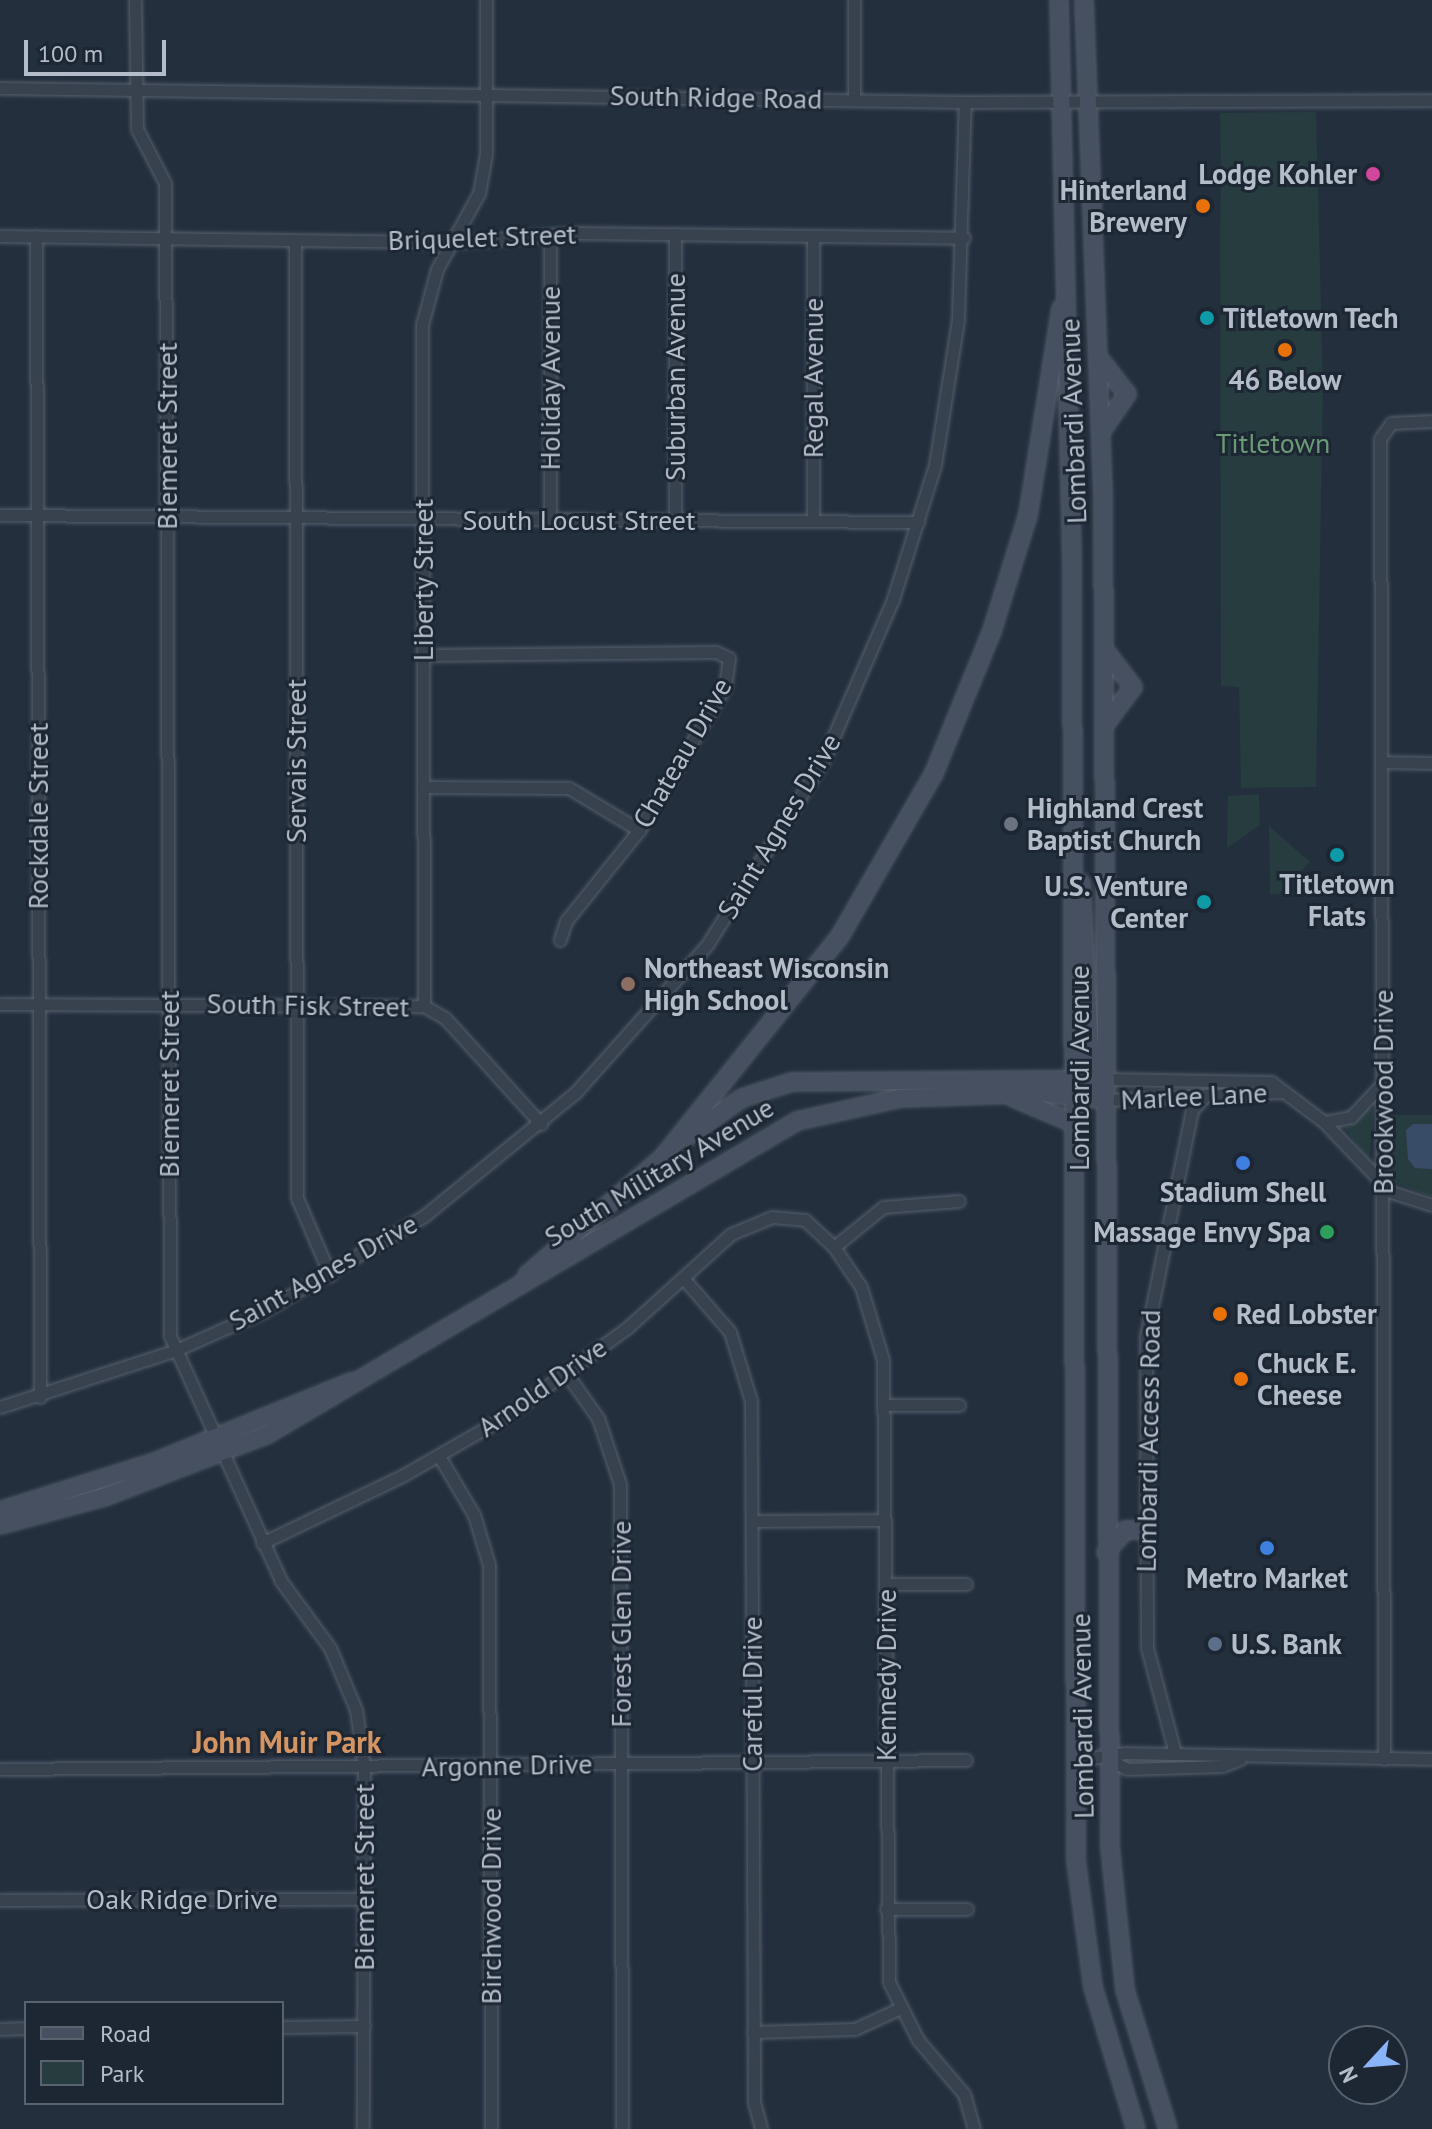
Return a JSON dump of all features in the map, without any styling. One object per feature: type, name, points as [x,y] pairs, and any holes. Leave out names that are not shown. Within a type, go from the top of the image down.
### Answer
[{"type":"main road","name":"Lombardi Avenue","points":[[1059,0],[1069,285],[1072,854],[1089,1078]]},
{"type":"main road","name":"Lombardi Avenue","points":[[1084,0],[1101,431],[1104,728],[1089,1078],[1073,1095],[1077,1871],[1086,1952],[1136,2129]]},
{"type":"main road","points":[[663,1157],[834,945],[934,773],[992,631],[1028,515],[1069,285]]},
{"type":"main road","points":[[1098,353],[1110,379],[1127,394],[1101,431]]},
{"type":"main road","points":[[1103,640],[1114,670],[1133,687],[1117,701],[1104,728]]},
{"type":"main road","points":[[1089,1078],[1106,1100]]},
{"type":"main road","name":"South Military Avenue","points":[[526,1277],[716,1114],[756,1092],[800,1081],[1089,1078]]},
{"type":"main road","points":[[1005,1095],[1073,1123]]},
{"type":"main road","name":"South Military Avenue","points":[[0,1525],[104,1497],[359,1380],[526,1277],[580,1251],[774,1132],[863,1103],[1005,1095],[1073,1095],[1106,1100]]},
{"type":"main road","name":"Lombardi Avenue","points":[[1106,1100],[1106,1552],[1112,1889],[1125,1990],[1168,2129]]},
{"type":"main road","name":"South Military Avenue","points":[[0,1511],[218,1447]]},
{"type":"main road","points":[[1106,1509],[1126,1530],[1144,1530]]},
{"type":"main road","points":[[1106,1552],[1126,1530]]},
{"type":"street","name":"Biemeret Street","points":[[135,0],[137,129],[165,183],[170,1336],[262,1543],[340,1667],[356,1710],[364,1768],[363,2129]]},
{"type":"street","name":"Liberty Street","points":[[424,1006],[422,325],[429,287],[479,193],[486,94],[486,0]]},
{"type":"street","points":[[854,0],[854,100]]},
{"type":"street","name":"South Ridge Road","points":[[0,88],[965,102],[1432,100]]},
{"type":"street","name":"Saint Agnes Drive","points":[[0,1407],[40,1397],[176,1350],[330,1275],[424,1216],[541,1124],[636,1030],[768,857],[861,681],[918,522],[950,386],[964,238],[965,102]]},
{"type":"street","name":"Briquelet Street","points":[[0,236],[454,242],[550,235],[675,234],[964,238]]},
{"type":"street","name":"Suburban Avenue","points":[[675,234],[675,520]]},
{"type":"street","name":"Holiday Avenue","points":[[550,235],[550,521]]},
{"type":"street","name":"Rockdale Street","points":[[36,236],[40,1397]]},
{"type":"street","name":"Regal Avenue","points":[[813,236],[813,520]]},
{"type":"street","name":"Servais Street","points":[[295,240],[297,1198],[330,1275]]},
{"type":"street","name":"Brookwood Drive","points":[[1384,1759],[1380,439],[1386,426],[1432,421]]},
{"type":"street","name":"South Locust Street","points":[[0,515],[918,522]]},
{"type":"street","name":"Chateau Drive","points":[[423,655],[716,652],[729,658],[725,687],[639,830],[566,921],[560,940]]},
{"type":"street","points":[[1381,762],[1432,763]]},
{"type":"street","points":[[423,787],[569,788],[639,830]]},
{"type":"street","name":"South Fisk Street","points":[[0,1004],[424,1006]]},
{"type":"street","points":[[424,1006],[445,1018],[541,1124]]},
{"type":"street","name":"Marlee Lane","points":[[1089,1078],[1253,1078],[1282,1092],[1324,1122],[1382,1185],[1432,1205]]},
{"type":"street","points":[[863,1079],[863,1103]]},
{"type":"street","points":[[1324,1122],[1351,1117],[1383,1083]]},
{"type":"street","name":"Marlee Lane","points":[[1106,1100],[1170,1100],[1206,1095],[1282,1092]]},
{"type":"street","name":"Lombardi Access Road","points":[[1175,1753],[1171,1720],[1149,1674],[1144,1530],[1147,1320],[1193,1107],[1206,1095]]},
{"type":"street","points":[[1170,1100],[1188,1128]]},
{"type":"street","points":[[834,1247],[883,1207],[959,1201]]},
{"type":"street","name":"Arnold Drive","points":[[262,1543],[439,1456],[566,1373],[684,1279],[731,1234],[772,1217],[805,1220]]},
{"type":"street","name":"Kennedy Drive","points":[[805,1220],[834,1247],[872,1312],[885,1405],[887,1964],[898,2009],[964,2094],[974,2129]]},
{"type":"street","name":"Careful Drive","points":[[684,1279],[730,1332],[745,1366],[752,1521],[754,2102],[761,2129]]},
{"type":"street","name":"Forest Glen Drive","points":[[566,1373],[598,1418],[620,1484],[622,2129]]},
{"type":"street","points":[[885,1405],[959,1405]]},
{"type":"street","name":"Birchwood Drive","points":[[439,1456],[474,1515],[489,1565],[491,2129]]},
{"type":"street","points":[[752,1521],[885,1520]]},
{"type":"street","points":[[885,1584],[966,1584]]},
{"type":"street","points":[[1076,1760],[1109,1759],[1126,1753],[1175,1753],[1241,1759],[1432,1759]]},
{"type":"street","points":[[1109,1759],[1142,1769],[1222,1766],[1241,1759]]},
{"type":"street","name":"Argonne Drive","points":[[0,1769],[966,1760]]},
{"type":"street","name":"Oak Ridge Drive","points":[[0,1900],[364,1899]]},
{"type":"street","points":[[886,1909],[967,1909]]},
{"type":"street","points":[[753,2032],[855,2029],[898,2009]]},
{"type":"street","points":[[284,2027],[364,2026]]},
{"type":"street","points":[[0,2029],[24,2028]]},
{"type":"green space","name":"Titletown","points":[[1316,112],[1323,388],[1316,787],[1241,788],[1239,687],[1221,686],[1220,232],[1221,180],[1226,179],[1221,175],[1220,113]]},
{"type":"green space","points":[[1259,794],[1260,825],[1227,848],[1228,796]]},
{"type":"green space","points":[[1269,826],[1310,862],[1279,894],[1270,894]]},
{"type":"green space","points":[[1368,1108],[1374,1110],[1369,1161],[1344,1127]]},
{"type":"green space","points":[[1392,1115],[1432,1115],[1432,1197],[1393,1182]]},
{"type":"water","points":[[1413,1124],[1432,1124],[1432,1169],[1415,1168],[1408,1159],[1406,1130]]},
{"type":"place","name":"Lodge Kohler","points":[[1373,174]]},
{"type":"place","name":"Hinterland Brewery","points":[[1203,206]]},
{"type":"place","name":"Titletown Tech","points":[[1207,318]]},
{"type":"place","name":"46 Below","points":[[1285,350]]},
{"type":"place","name":"Highland Crest Baptist Church","points":[[1011,824]]},
{"type":"place","name":"Titletown Flats","points":[[1337,855]]},
{"type":"place","name":"U.S. Venture Center","points":[[1204,902]]},
{"type":"place","name":"Northeast Wisconsin High School","points":[[628,984]]},
{"type":"place","name":"Stadium Shell","points":[[1243,1163]]},
{"type":"place","name":"Massage Envy Spa","points":[[1327,1232]]},
{"type":"place","name":"Red Lobster","points":[[1220,1314]]},
{"type":"place","name":"Chuck E. Cheese","points":[[1241,1379]]},
{"type":"place","name":"Metro Market","points":[[1267,1548]]},
{"type":"place","name":"U.S. Bank","points":[[1215,1644]]},
{"type":"district","name":"John Muir Park","points":[[287,1742]]}]
